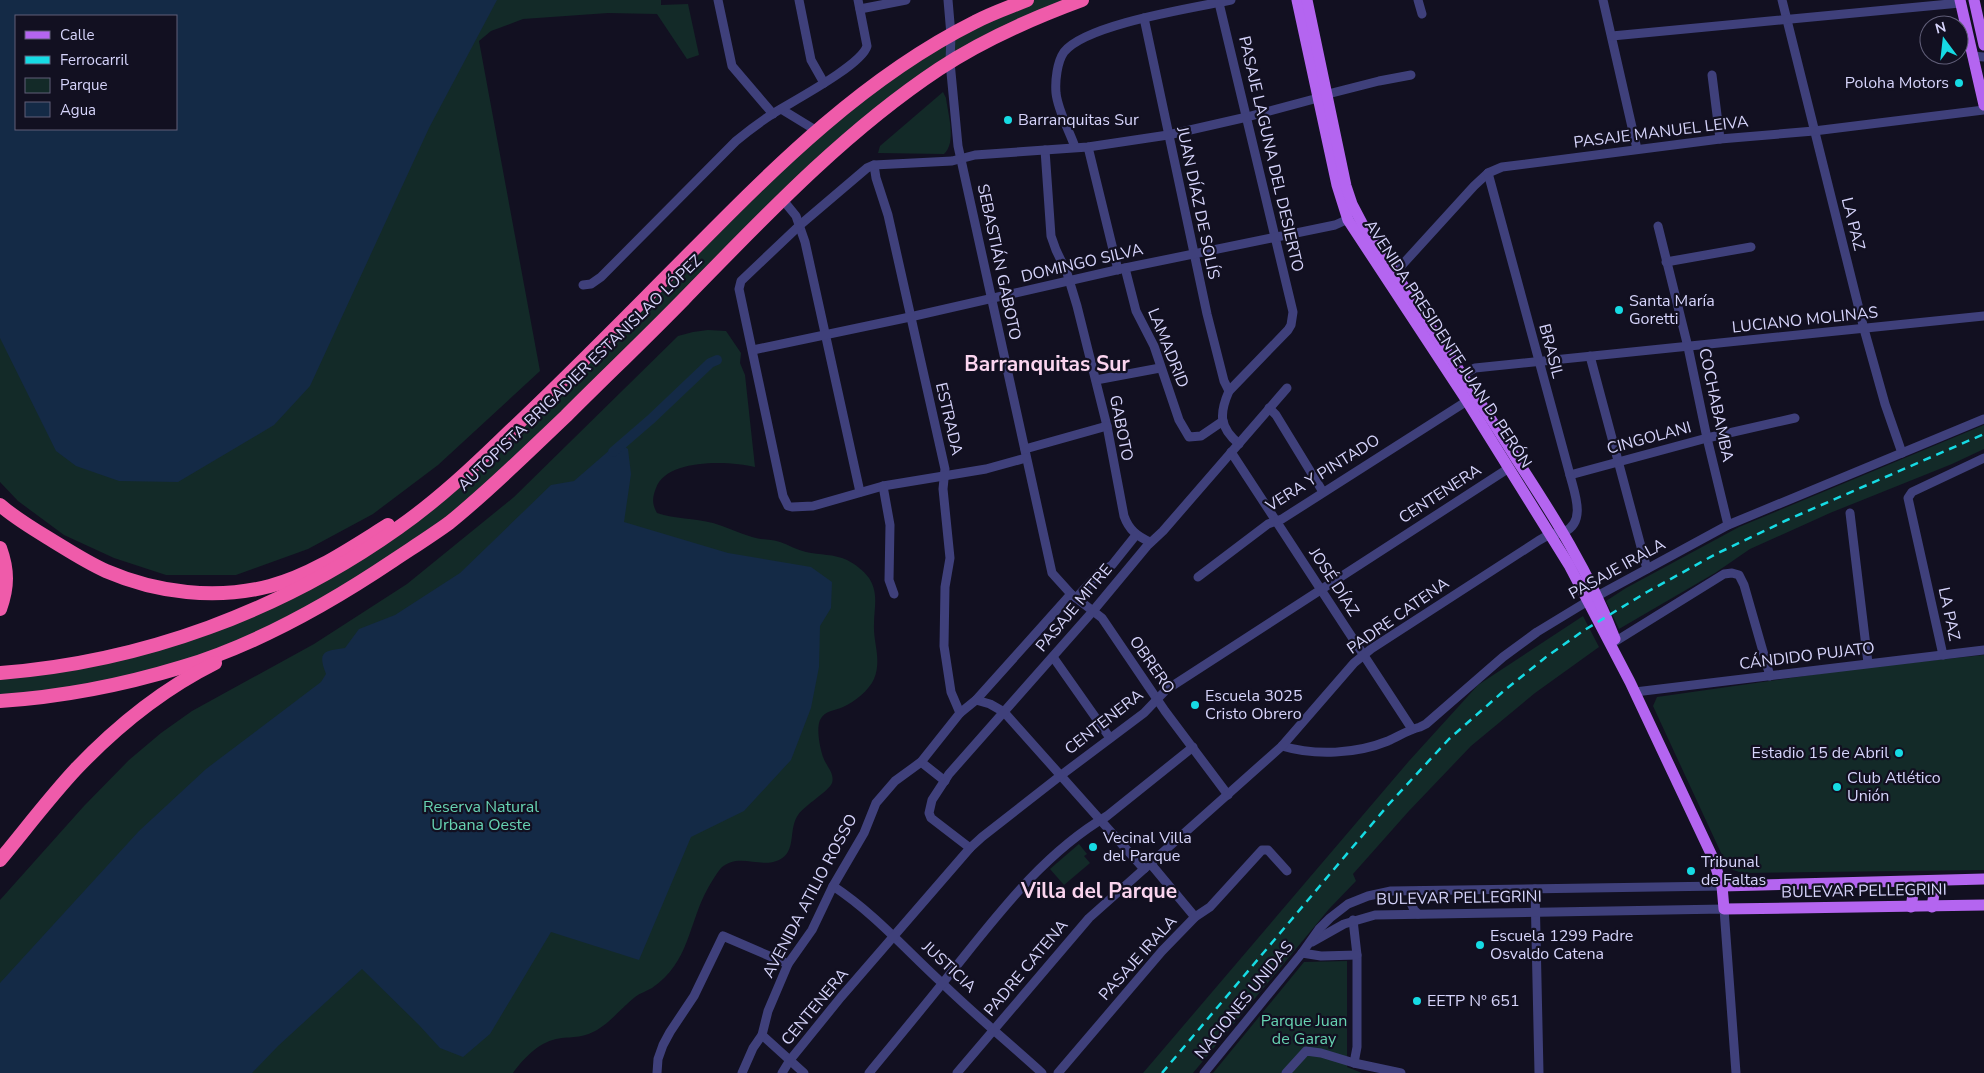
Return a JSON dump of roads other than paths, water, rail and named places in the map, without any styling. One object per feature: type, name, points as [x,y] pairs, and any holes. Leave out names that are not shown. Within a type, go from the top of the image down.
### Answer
[{"type":"highway","name":"AUTOPISTA BRIGADIER ESTANISLAO LÓPEZ","points":[[0,673],[69,666],[137,651],[209,628],[240,616],[316,579],[366,550],[400,527],[462,477],[540,403],[757,185],[817,131],[913,57],[977,21],[1027,0]]},
{"type":"highway","name":"AUTOPISTA BRIGADIER ESTANISLAO LÓPEZ","points":[[0,701],[28,699],[103,687],[183,667],[213,656],[308,613],[372,574],[448,523],[531,449],[809,175],[908,90],[950,62],[1016,28],[1082,0]]},
{"type":"highway","points":[[0,505],[27,525],[105,570],[156,588],[216,593],[270,586],[298,576],[375,532],[462,477]]},
{"type":"highway","points":[[0,860],[76,770],[103,743],[146,707],[203,669],[296,625],[364,587],[386,572],[415,546]]},
{"type":"highway","points":[[0,548],[7,577],[5,594],[0,609]]},
{"type":"main road","name":"AVENIDA PRESIDENTE JUAN D. PERÓN","points":[[1297,0],[1323,96]]},
{"type":"main road","name":"AVENIDA PRESIDENTE JUAN D. PERÓN","points":[[1307,0],[1337,185],[1353,217],[1458,378],[1563,532],[1632,687],[1712,856],[1722,886],[1724,909]]},
{"type":"main road","points":[[1976,0],[1984,45]]},
{"type":"main road","points":[[1960,2],[1984,105]]},
{"type":"main road","name":"AVENIDA PRESIDENTE JUAN D. PERÓN","points":[[1458,378],[1467,401],[1593,598],[1616,641],[1632,687]]},
{"type":"main road","name":"BULEVAR PELLEGRINI","points":[[1722,886],[1936,882],[1984,879]]},
{"type":"main road","points":[[1911,907],[1915,882]]},
{"type":"main road","points":[[1932,907],[1936,882]]},
{"type":"main road","name":"BULEVAR PELLEGRINI","points":[[1724,909],[1984,905]]},
{"type":"street","points":[[718,0],[732,66],[773,114]]},
{"type":"street","points":[[799,0],[811,60],[824,83]]},
{"type":"street","points":[[583,285],[591,284],[601,277],[736,141],[781,108],[824,83],[866,51],[867,38],[859,4],[906,0]]},
{"type":"street","name":"SEBASTIÁN GABOTO","points":[[948,0],[952,35],[950,62],[961,160],[1052,573],[1076,599]]},
{"type":"street","points":[[1075,147],[1058,102],[1056,86],[1060,63],[1064,53],[1079,40],[1112,26],[1231,0]]},
{"type":"street","points":[[1418,0],[1422,14]]},
{"type":"street","points":[[1602,0],[1612,36],[1637,149]]},
{"type":"street","name":"LA PAZ","points":[[1782,0],[1864,329],[1885,404],[1902,453]]},
{"type":"street","name":"PASAJE LAGUNA DEL DESIERTO","points":[[1219,2],[1293,312],[1291,325],[1288,330],[1229,392]]},
{"type":"street","points":[[1612,36],[1960,2]]},
{"type":"street","name":"JUAN DÍAZ DE SOLÍS","points":[[1144,18],[1194,254],[1224,381],[1229,392]]},
{"type":"street","points":[[1972,56],[1984,56]]},
{"type":"street","points":[[1107,426],[986,469],[883,486],[835,501],[807,507],[792,507],[785,503],[740,289],[741,281],[800,225],[867,168],[874,165],[961,160],[974,155],[1088,146],[1168,136],[1247,117],[1379,81],[1411,75]]},
{"type":"street","points":[[1712,75],[1720,139]]},
{"type":"street","points":[[781,108],[817,131]]},
{"type":"street","name":"PASAJE MANUEL LEIVA","points":[[1392,276],[1474,186],[1488,173],[1502,167],[1720,139],[1814,131],[1984,110]]},
{"type":"street","name":"LAMADRID","points":[[1088,146],[1121,269],[1136,311],[1154,346],[1179,420],[1189,437],[1194,438],[1201,436],[1222,421]]},
{"type":"street","name":"GABOTO","points":[[1045,150],[1050,229],[1056,250],[1070,282],[1096,380],[1126,524],[1136,535]]},
{"type":"street","name":"ESTRADA","points":[[874,165],[876,178],[888,215],[945,469],[943,489],[950,558],[945,588],[944,646],[950,692],[960,713]]},
{"type":"street","name":"BRASIL","points":[[1488,173],[1578,510],[1572,526],[1563,532]]},
{"type":"street","points":[[783,200],[796,216],[800,225],[860,492]]},
{"type":"street","name":"DOMINGO SILVA","points":[[753,350],[1070,282],[1121,269],[1276,238],[1334,225],[1353,217]]},
{"type":"street","name":"COCHABAMBA","points":[[1658,226],[1688,347],[1728,525]]},
{"type":"street","points":[[1666,262],[1751,247]]},
{"type":"street","name":"LUCIANO MOLINAS","points":[[1458,378],[1475,368],[1984,316]]},
{"type":"street","points":[[1590,356],[1647,569]]},
{"type":"street","points":[[1096,380],[1160,368]]},
{"type":"street","name":"PASAJE MITRE","points":[[970,848],[932,818],[929,813],[932,800],[945,781],[1093,611],[1150,542],[1163,531],[1287,388]]},
{"type":"street","points":[[1229,392],[1222,411],[1222,421],[1227,433],[1239,444]]},
{"type":"street","name":"VERA Y PINTADO","points":[[1198,577],[1268,524],[1282,519],[1467,401]]},
{"type":"street","points":[[1269,408],[1276,415],[1323,492]]},
{"type":"street","name":"CINGOLANI","points":[[1570,475],[1707,438],[1794,418]]},
{"type":"street","name":"PASAJE IRALA","points":[[1282,746],[1309,752],[1342,751],[1374,746],[1426,724],[1518,646],[1593,598],[1728,525],[1984,419]]},
{"type":"street","name":"JOSÉ DÍAZ","points":[[1231,452],[1412,729]]},
{"type":"street","name":"LA PAZ","points":[[1943,655],[1908,498],[1912,492],[1984,458]]},
{"type":"street","name":"CENTENERA","points":[[782,1073],[790,1060],[970,848],[1060,776],[1144,714],[1166,690],[1509,468]]},
{"type":"street","points":[[883,486],[890,525],[889,580],[894,594]]},
{"type":"street","points":[[1850,513],[1868,663]]},
{"type":"street","name":"PADRE CATENA","points":[[957,1073],[1078,930],[1102,905],[1282,746],[1363,655],[1551,534],[1563,532]]},
{"type":"street","points":[[1136,535],[1150,542]]},
{"type":"street","name":"AVENIDA ATILIO ROSSO","points":[[742,1073],[753,1048],[762,1035],[768,1011],[788,964],[812,930],[833,886],[864,833],[873,809],[880,798],[895,781],[921,762],[960,713],[976,700],[1076,599],[1099,573],[1112,565],[1136,535]]},
{"type":"street","points":[[1616,641],[1724,574],[1732,573],[1739,575],[1744,586],[1770,676]]},
{"type":"street","name":"OBRERO","points":[[1076,599],[1102,618],[1157,699],[1228,795]]},
{"type":"street","name":"CÁNDIDO PUJATO","points":[[1632,687],[1770,676],[1984,650]]},
{"type":"street","points":[[1053,657],[1110,738]]},
{"type":"street","points":[[976,700],[990,704],[1004,712],[1100,820],[1195,917]]},
{"type":"street","points":[[869,1073],[1004,906],[1024,885],[1045,864],[1193,747]]},
{"type":"street","points":[[921,762],[945,781]]},
{"type":"street","name":"PASAJE IRALA","points":[[1058,1073],[1162,951],[1195,917],[1210,907],[1262,850],[1268,850],[1287,871]]},
{"type":"street","name":"JUSTICIA","points":[[833,886],[848,896],[894,936],[942,984],[1042,1073]]},
{"type":"street","name":"BULEVAR PELLEGRINI","points":[[1305,949],[1320,929],[1348,904],[1368,896],[1391,892],[1722,886]]},
{"type":"street","points":[[1535,889],[1539,1073]]},
{"type":"street","points":[[1418,914],[1411,903],[1414,895],[1419,891]]},
{"type":"street","name":"BULEVAR PELLEGRINI","points":[[1305,949],[1332,929],[1354,920],[1375,915],[1724,909]]},
{"type":"street","name":"AVENIDA PRESIDENTE JUAN D. PERÓN","points":[[1724,909],[1736,1073]]},
{"type":"street","points":[[1354,920],[1357,955],[1357,1047],[1354,1063]]},
{"type":"street","points":[[657,1073],[658,1059],[663,1045],[694,996],[723,936],[788,964]]},
{"type":"street","points":[[1305,949],[1321,956],[1357,955]]},
{"type":"street","name":"NACIONES UNIDAS","points":[[1204,1073],[1305,949]]},
{"type":"street","points":[[762,1035],[804,1073]]},
{"type":"street","points":[[1286,1073],[1306,1051],[1401,1073]]},
{"type":"water","points":[[0,0],[497,0],[429,128],[310,386],[274,425],[178,482],[119,481],[76,466],[56,451],[0,338]]},
{"type":"water","name":"Reserva Natural Urbana Oeste","points":[[619,442],[628,449],[631,474],[624,522],[728,553],[811,567],[832,582],[831,608],[820,626],[819,667],[811,708],[791,760],[744,811],[691,837],[639,960],[551,932],[490,1034],[463,1057],[440,1048],[362,969],[278,1046],[252,1073],[0,1073],[0,983],[139,831],[206,769],[321,682],[326,674],[322,661],[327,651],[345,648],[359,629],[395,615],[460,573],[551,485],[574,481]]},
{"type":"waterway","points":[[613,452],[710,363],[717,360]]},
{"type":"railway","points":[[1162,1073],[1389,804],[1449,739],[1546,657],[1583,631],[1647,592],[1716,554],[1787,520],[1984,434]]},
{"type":"place","name":"Poloha Motors","points":[[1959,83]]},
{"type":"place","name":"Barranquitas Sur","points":[[1008,120]]},
{"type":"place","name":"Santa María Goretti","points":[[1619,310]]},
{"type":"place","name":"Escuela 3025 Cristo Obrero","points":[[1195,705]]},
{"type":"place","name":"Estadio 15 de Abril","points":[[1899,753]]},
{"type":"place","name":"Club Atlético Unión","points":[[1837,787]]},
{"type":"place","name":"Vecinal Villa del Parque","points":[[1093,847]]},
{"type":"place","name":"Tribunal de Faltas","points":[[1691,871]]},
{"type":"place","name":"Escuela 1299 Padre Osvaldo Catena","points":[[1480,945]]},
{"type":"place","name":"EETP Nº 651","points":[[1417,1001]]},
{"type":"district","name":"Barranquitas Sur","points":[[1047,364]]},
{"type":"district","name":"Villa del Parque","points":[[1099,891]]},
{"type":"park label","name":"Parque Juan de Garay","points":[[1304,1030]]}]
